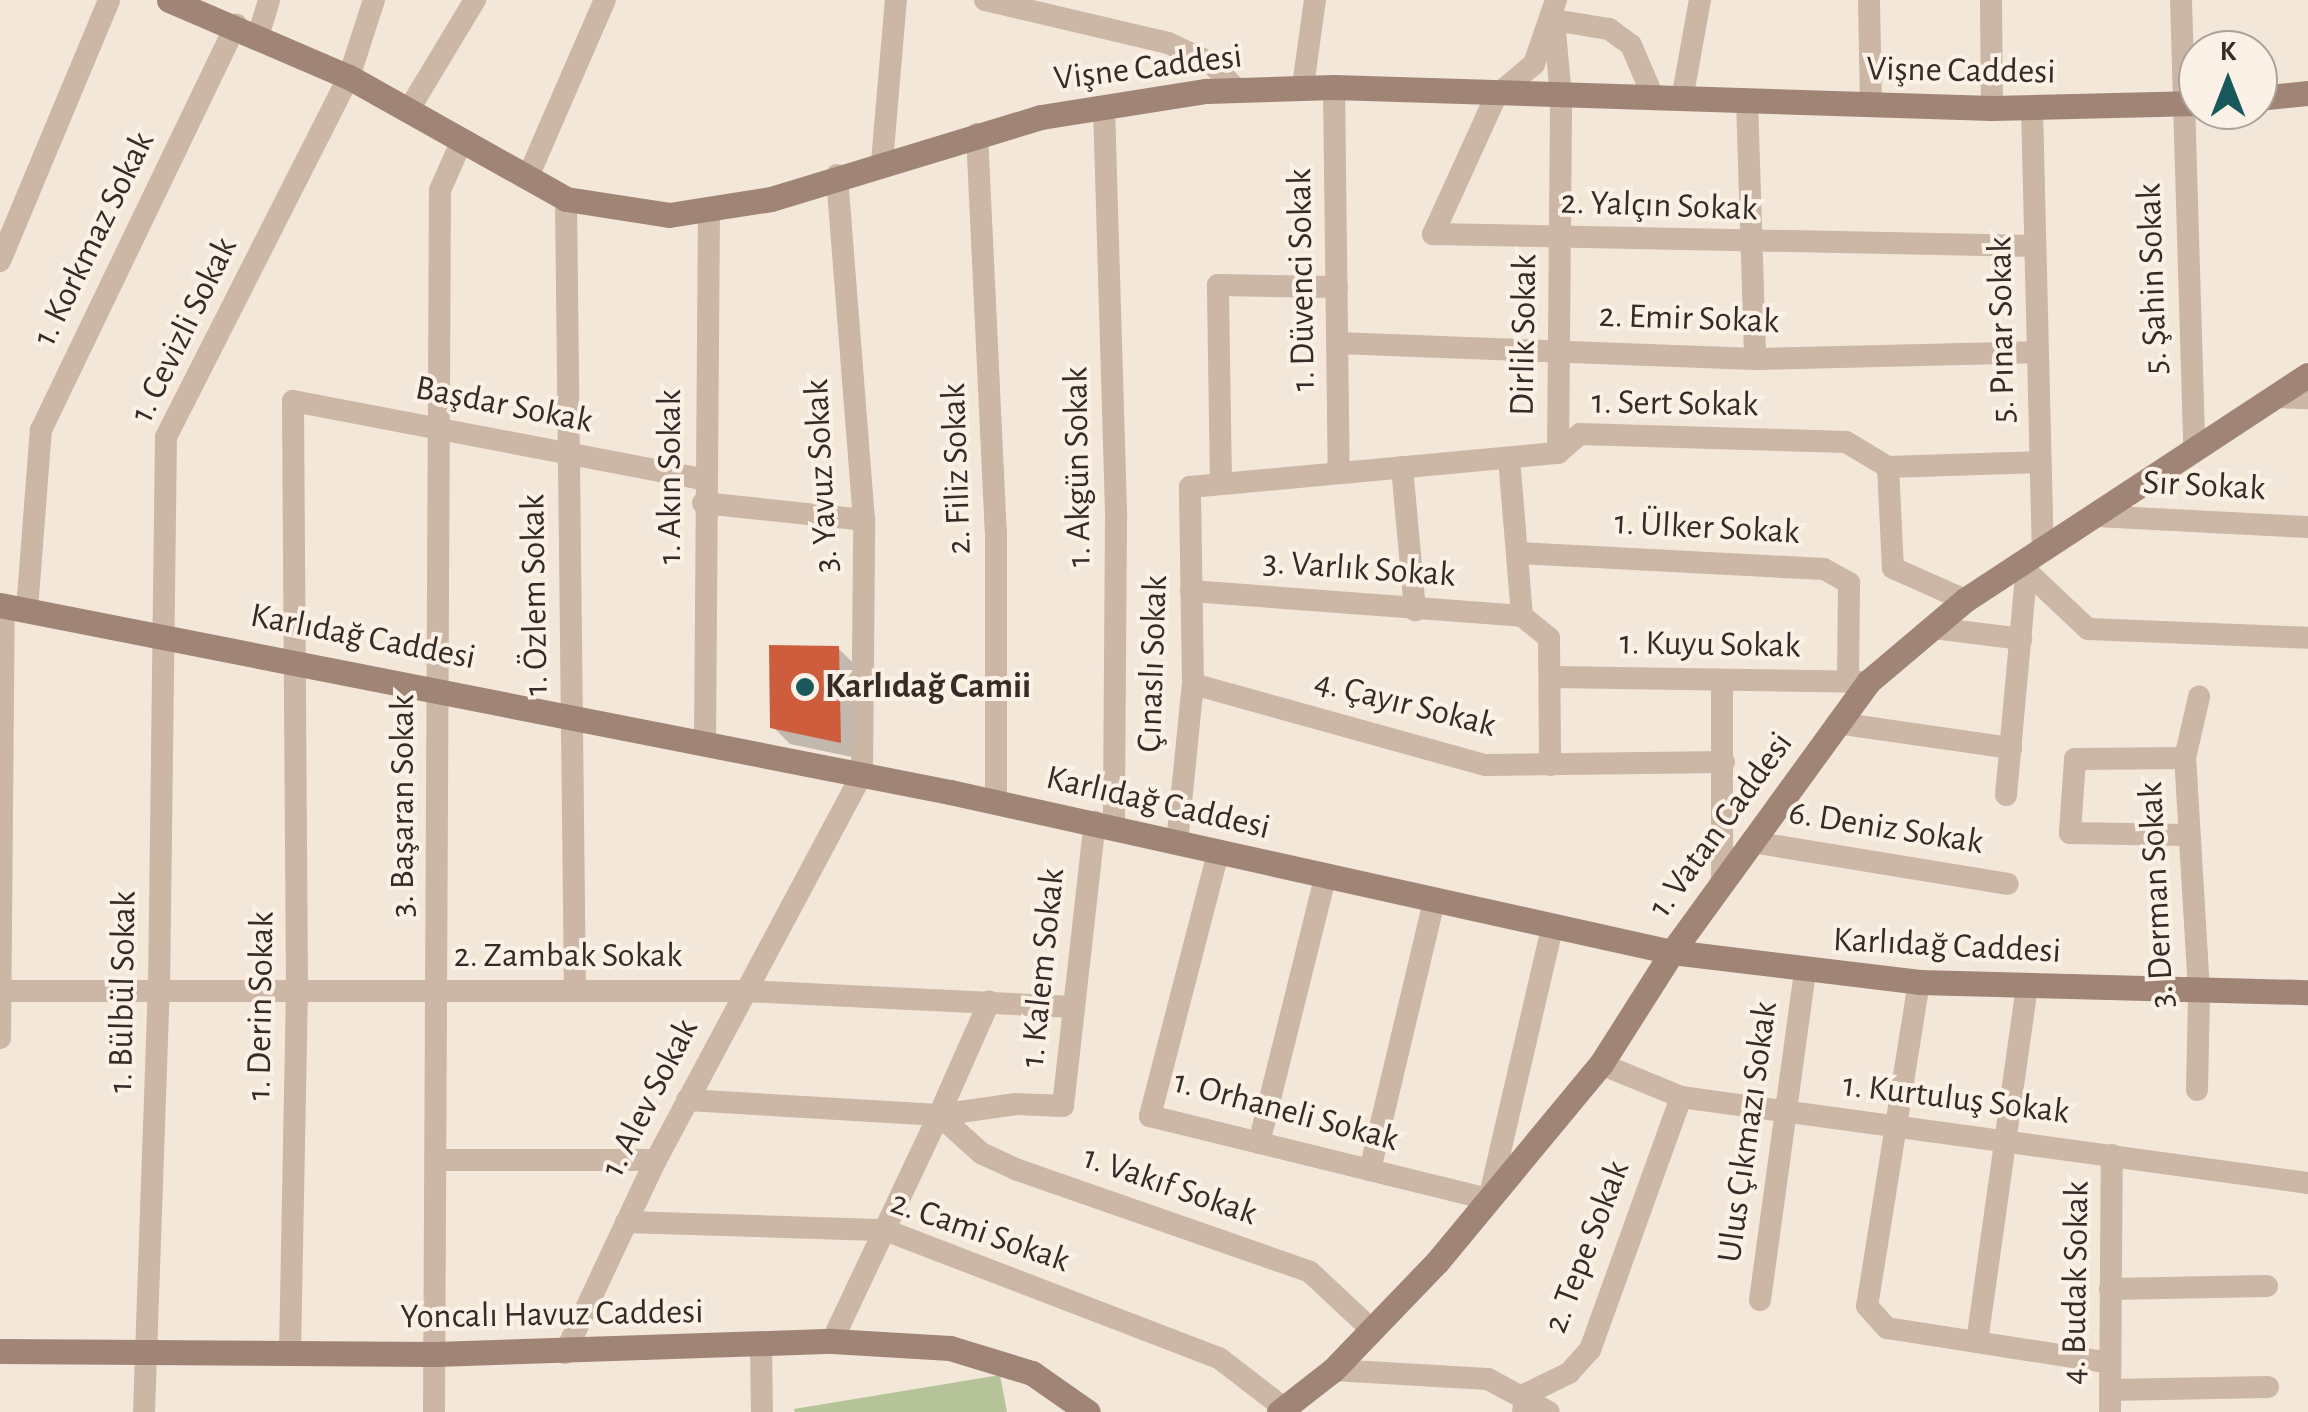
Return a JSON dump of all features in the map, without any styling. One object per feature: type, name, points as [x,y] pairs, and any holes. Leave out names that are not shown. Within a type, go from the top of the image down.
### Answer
[{"type":"main road","name":"Vişne Caddesi","points":[[169,0],[247,28],[349,77],[460,144],[566,199],[669,216],[709,212],[978,134],[1104,107],[1237,90],[1304,86],[1496,96],[1992,108],[2178,104]]},
{"type":"main road","points":[[2278,96],[2308,93]]},
{"type":"main road","name":"1. Vatan Caddesi","points":[[1281,1410],[1333,1370],[1372,1330],[1490,1200],[1602,1064],[1672,952],[1838,723],[1858,682],[1934,628],[1965,600],[2023,570],[2042,549],[2308,375]]},
{"type":"main road","name":"Karlıdağ Caddesi","points":[[10,607],[438,687],[1104,824],[1552,929],[1672,952],[1805,972],[1919,982],[2308,992]]},
{"type":"main road","name":"Yoncalı Havuz Caddesi","points":[[0,1350],[435,1354],[832,1342],[950,1348],[1032,1374],[1088,1412]]},
{"type":"street","points":[[0,261],[109,0]]},
{"type":"street","name":"1. Korkmaz Sokak","points":[[0,1038],[10,607],[41,430],[247,28],[268,0]]},
{"type":"street","name":"1. Cevizli Sokak","points":[[163,634],[166,438],[349,77],[374,0]]},
{"type":"street","points":[[408,111],[476,0]]},
{"type":"street","points":[[527,180],[605,0]]},
{"type":"street","points":[[882,162],[896,0]]},
{"type":"street","points":[[985,0],[1168,43],[1211,63],[1237,90]]},
{"type":"street","points":[[1304,86],[1315,0]]},
{"type":"street","points":[[1682,99],[1700,0]]},
{"type":"street","points":[[1869,0],[1872,106]]},
{"type":"street","points":[[1991,0],[1992,108]]},
{"type":"street","name":"5. Şahin Sokak","points":[[2182,0],[2184,30]]},
{"type":"street","points":[[1496,96],[1534,64],[1555,10],[1609,29],[1631,45],[1654,99]]},
{"type":"street","name":"Dirlik Sokak","points":[[1555,10],[1561,97],[1558,454]]},
{"type":"street","name":"1. Düvenci Sokak","points":[[1334,87],[1339,472]]},
{"type":"street","name":"2. Yalçın Sokak","points":[[1496,96],[1433,234],[1753,244],[2035,246]]},
{"type":"street","points":[[1747,100],[1755,359]]},
{"type":"street","name":"1. Akgün Sokak","points":[[1104,107],[1116,519],[1104,824]]},
{"type":"street","name":"5. Pınar Sokak","points":[[2032,108],[2042,549]]},
{"type":"street","name":"5. Şahin Sokak","points":[[2190,130],[2194,450]]},
{"type":"street","name":"2. Filiz Sokak","points":[[978,134],[996,532],[996,802]]},
{"type":"street","name":"3. Başaran Sokak","points":[[434,1412],[440,190],[460,144]]},
{"type":"street","name":"3. Yavuz Sokak","points":[[837,175],[864,520],[862,774]]},
{"type":"street","name":"1. Özlem Sokak","points":[[566,199],[575,990]]},
{"type":"street","name":"1. Akın Sokak","points":[[705,742],[703,478],[709,212]]},
{"type":"street","points":[[1221,484],[1218,285],[1337,287]]},
{"type":"street","name":"2. Emir Sokak","points":[[1338,343],[1755,359],[2038,352]]},
{"type":"street","points":[[2275,397],[2308,398]]},
{"type":"street","name":"Başdar Sokak","points":[[293,400],[703,478]]},
{"type":"street","name":"1. Derin Sokak","points":[[290,1353],[298,990],[293,400]]},
{"type":"street","name":"1. Sert Sokak","points":[[1190,487],[1558,454],[1580,434],[1846,442],[1888,467]]},
{"type":"street","points":[[1509,458],[1522,616],[1548,638],[1552,677],[1550,765]]},
{"type":"street","points":[[1965,600],[1893,568],[1888,467],[2040,462]]},
{"type":"street","points":[[1402,467],[1415,610]]},
{"type":"street","name":"Çınaslı Sokak","points":[[1177,843],[1193,684],[1190,487]]},
{"type":"street","points":[[703,503],[864,520]]},
{"type":"street","name":"Sır Sokak","points":[[2096,516],[2308,527]]},
{"type":"street","name":"1. Ülker Sokak","points":[[1518,553],[1824,569],[1850,583],[1858,682]]},
{"type":"street","points":[[2023,570],[2088,629],[2308,638]]},
{"type":"street","points":[[2006,795],[2021,639],[2023,570]]},
{"type":"street","name":"3. Varlık Sokak","points":[[1192,591],[1522,616]]},
{"type":"street","points":[[1934,628],[2021,639]]},
{"type":"street","name":"1. Bülbül Sokak","points":[[144,1412],[159,992],[163,634]]},
{"type":"street","name":"1. Kuyu Sokak","points":[[1552,677],[1858,682]]},
{"type":"street","points":[[1722,682],[1722,885]]},
{"type":"street","name":"4. Çayır Sokak","points":[[1193,684],[1486,765],[1724,762]]},
{"type":"street","name":"3. Derman Sokak","points":[[2197,1090],[2199,992],[2184,758],[2199,697]]},
{"type":"street","points":[[1838,723],[2012,748]]},
{"type":"street","points":[[2184,758],[2075,759],[2070,834],[2186,835]]},
{"type":"street","name":"1. Alev Sokak","points":[[564,1352],[656,1160],[862,774]]},
{"type":"street","name":"1. Kalem Sokak","points":[[939,1115],[1016,1104],[1063,1106],[1074,1006],[1104,824]]},
{"type":"street","name":"6. Deniz Sokak","points":[[1752,842],[2008,884]]},
{"type":"street","name":"1. Orhaneli Sokak","points":[[1218,853],[1150,1116],[1490,1200]]},
{"type":"street","points":[[1259,1143],[1326,878]]},
{"type":"street","points":[[1370,1170],[1434,902]]},
{"type":"street","points":[[1490,1200],[1552,929]]},
{"type":"street","name":"Ulus Çıkmazı Sokak","points":[[1760,1300],[1805,972]]},
{"type":"street","points":[[1919,982],[1867,1306],[1887,1328],[2110,1363]]},
{"type":"street","points":[[1977,1342],[2027,986]]},
{"type":"street","name":"2. Zambak Sokak","points":[[2,990],[746,992],[1074,1006]]},
{"type":"street","points":[[832,1342],[989,1002]]},
{"type":"street","name":"1. Kurtuluş Sokak","points":[[1602,1064],[1681,1097],[2308,1183]]},
{"type":"street","name":"2. Tepe Sokak","points":[[1524,1403],[1569,1374],[1590,1350],[1681,1097]]},
{"type":"street","points":[[687,1100],[939,1115]]},
{"type":"street","name":"1. Vakıf Sokak","points":[[939,1115],[980,1153],[1014,1169],[1310,1272],[1372,1330]]},
{"type":"street","name":"4. Budak Sokak","points":[[2110,1401],[2112,1155]]},
{"type":"street","points":[[438,1160],[656,1160]]},
{"type":"street","name":"2. Cami Sokak","points":[[626,1222],[885,1230],[1220,1358],[1281,1410]]},
{"type":"street","points":[[2110,1289],[2267,1286]]},
{"type":"street","points":[[761,1344],[762,1412]]},
{"type":"street","points":[[1333,1370],[1488,1379],[1524,1403],[1549,1412]]},
{"type":"street","points":[[2110,1401],[2268,1386]]},
{"type":"green space","points":[[1000,1375],[1007,1412],[794,1409]]},
{"type":"building","name":"Karlıdağ Camii","points":[[769,645],[839,646],[841,743],[770,728]]},
{"type":"place","name":"Karlıdağ Camii","points":[[805,687]]}]
